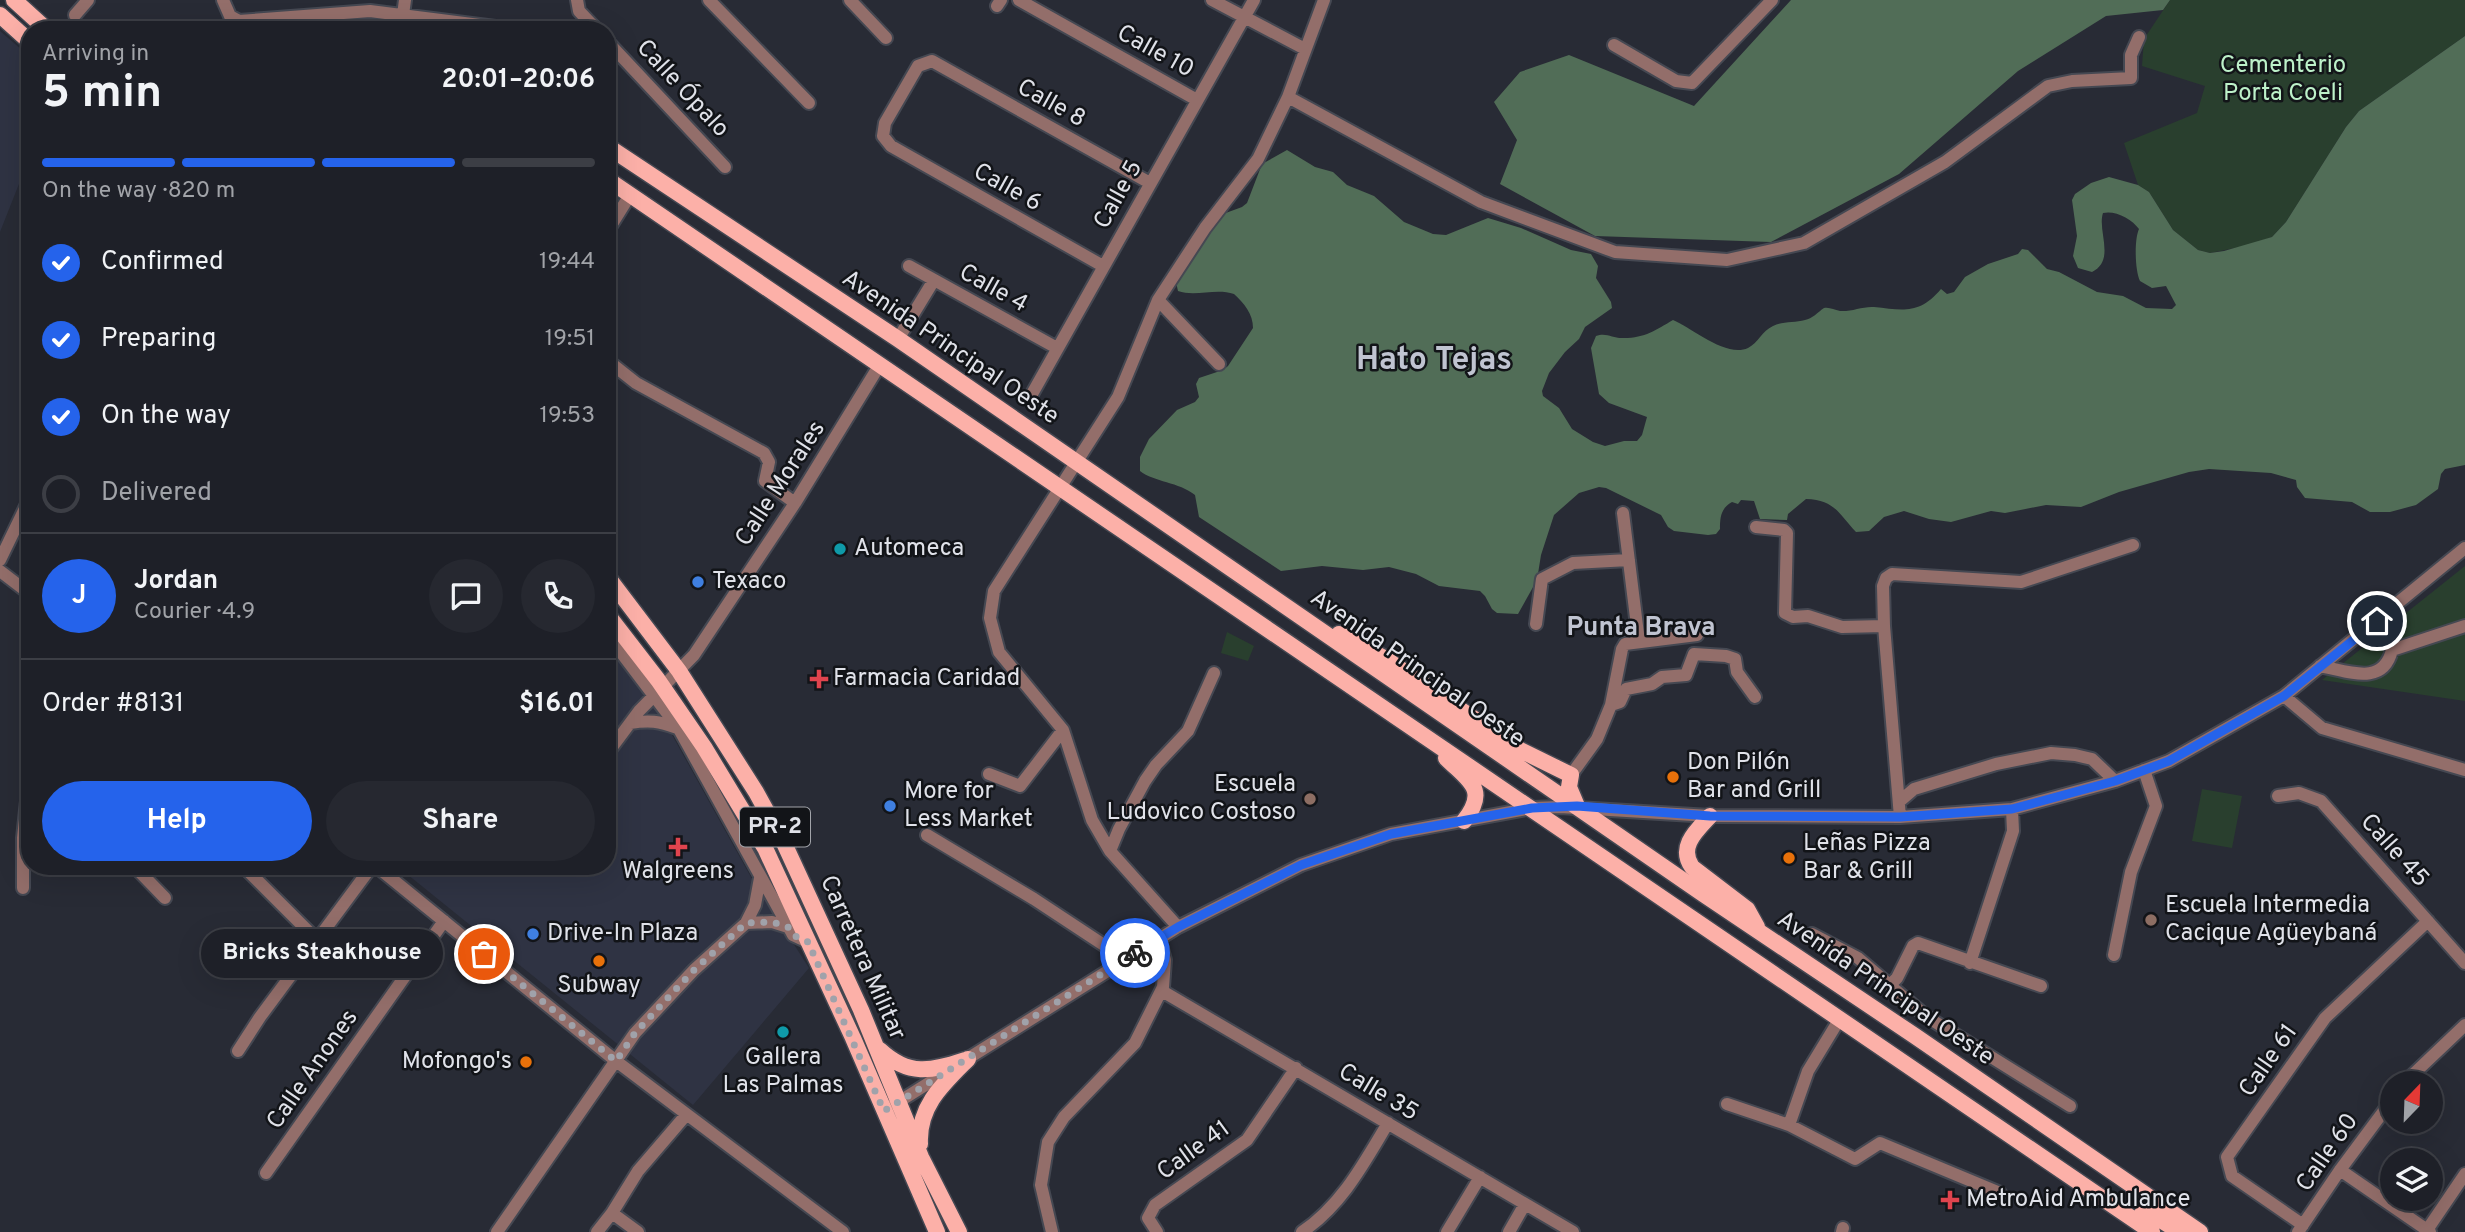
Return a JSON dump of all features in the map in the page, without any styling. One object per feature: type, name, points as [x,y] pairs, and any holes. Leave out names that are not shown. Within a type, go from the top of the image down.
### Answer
[{"type":"main road","points":[[14,0],[39,21]]},
{"type":"main road","points":[[0,15],[21,34]]},
{"type":"main road","name":"Avenida Principal Oeste","points":[[616,152],[898,339],[2200,1232]]},
{"type":"main road","name":"Avenida Principal Oeste","points":[[616,186],[1532,808],[2133,1226],[2152,1232]]},
{"type":"main road","name":"Carretera Militar","points":[[616,588],[679,670],[756,792],[784,844],[877,1048],[921,1157],[959,1232]]},
{"type":"main road","points":[[1305,619],[1350,638],[1384,657],[1520,750],[1571,775],[1569,788],[1577,806]]},
{"type":"main road","name":"Carretera Militar","points":[[616,628],[658,691],[704,747],[765,848],[937,1232]]},
{"type":"main road","points":[[1419,731],[1473,785],[1477,799],[1464,821]]},
{"type":"main road","points":[[1710,816],[1687,846],[1686,859],[1692,867],[1747,909],[1758,929]]},
{"type":"main road","points":[[877,1048],[893,1062],[910,1069],[933,1070],[968,1059]]},
{"type":"main road","points":[[921,1157],[920,1133],[926,1108],[935,1092],[968,1059]]},
{"type":"main road","points":[[2133,1226],[2142,1214],[2146,1213],[2180,1232]]},
{"type":"street","points":[[75,15],[88,0]]},
{"type":"street","points":[[223,0],[230,16],[239,21],[370,11],[450,21]]},
{"type":"street","points":[[404,15],[405,0]]},
{"type":"street","points":[[577,0],[579,11],[588,21]]},
{"type":"street","points":[[709,0],[808,103]]},
{"type":"street","points":[[850,0],[886,38]]},
{"type":"street","name":"Calle 10","points":[[1019,0],[1197,100]]},
{"type":"street","points":[[1212,0],[1305,49]]},
{"type":"street","name":"Calle 5","points":[[1032,394],[1254,0]]},
{"type":"street","points":[[1178,927],[1110,850],[1092,820],[1063,730],[999,652],[990,618],[995,591],[1118,397],[1158,300],[1205,228],[1258,159],[1288,97],[1324,0]]},
{"type":"street","points":[[1614,45],[1676,81],[1692,83],[1772,0]]},
{"type":"street","points":[[1288,97],[1481,202],[1615,252],[1727,260],[1804,243],[1945,162],[2048,86],[2085,79],[2131,78],[2131,55],[2139,37]]},
{"type":"street","name":"Calle Ópalo","points":[[616,51],[725,167]]},
{"type":"street","name":"Calle 6","points":[[932,61],[918,66],[885,123],[883,136],[891,146],[1103,266]]},
{"type":"street","name":"Calle 8","points":[[932,61],[1150,183]]},
{"type":"street","points":[[616,218],[630,195]]},
{"type":"street","name":"Calle 4","points":[[909,266],[1057,348]]},
{"type":"street","points":[[898,339],[934,280]]},
{"type":"street","points":[[1158,300],[1219,364]]},
{"type":"street","name":"Calle Morales","points":[[616,742],[658,691],[694,655],[795,503],[879,366]]},
{"type":"street","points":[[616,367],[636,383],[764,453],[769,462],[765,481],[795,503]]},
{"type":"street","points":[[1623,513],[1639,642]]},
{"type":"street","points":[[0,560],[21,517]]},
{"type":"street","points":[[1756,527],[1784,530],[1787,533],[1786,613],[1793,617],[1808,615],[1842,627],[1884,626]]},
{"type":"street","points":[[1900,817],[1884,626],[1883,586],[1886,578],[1892,573],[2021,582],[2133,545]]},
{"type":"street","points":[[884,1111],[1178,927],[1301,865],[1391,834],[1532,808],[1577,806],[1710,816],[1900,817],[2012,809],[2115,781],[2169,761],[2284,696],[2465,548]]},
{"type":"street","points":[[1536,624],[1542,579],[1573,563],[1629,560]]},
{"type":"street","points":[[0,570],[21,587]]},
{"type":"street","points":[[2377,621],[2392,650]]},
{"type":"street","points":[[2320,666],[2366,674],[2378,672],[2385,666],[2392,650],[2465,626]]},
{"type":"street","points":[[1571,775],[1597,739],[1611,705],[1625,644],[1697,635]]},
{"type":"street","points":[[616,644],[658,691],[788,927],[793,935],[808,942]]},
{"type":"street","points":[[1611,705],[1620,702],[1626,689],[1652,684],[1662,677],[1686,675],[1694,654],[1735,659],[1737,672],[1755,697]]},
{"type":"street","points":[[1110,850],[1141,787],[1188,731],[1214,673]]},
{"type":"street","points":[[2284,696],[2322,728],[2465,769]]},
{"type":"street","points":[[630,723],[649,720],[679,729]]},
{"type":"street","points":[[989,774],[1020,786],[1063,730]]},
{"type":"street","points":[[1900,801],[1914,789],[1996,764],[2051,753],[2092,759],[2115,781]]},
{"type":"street","points":[[2114,955],[2131,872],[2156,806],[2144,770]]},
{"type":"street","name":"Calle 45","points":[[2278,796],[2299,793],[2321,801],[2465,963]]},
{"type":"street","points":[[1970,963],[2013,831],[2012,809]]},
{"type":"street","points":[[927,835],[1125,959]]},
{"type":"street","points":[[23,875],[23,888]]},
{"type":"street","points":[[142,875],[164,898]]},
{"type":"street","points":[[252,875],[317,940]]},
{"type":"street","points":[[238,1051],[260,1017],[367,875]]},
{"type":"street","points":[[385,875],[616,1061],[843,1232]]},
{"type":"street","points":[[497,1232],[635,1033],[694,970],[746,923],[755,905],[761,878]]},
{"type":"street","name":"Calle Anones","points":[[266,1173],[443,921]]},
{"type":"street","name":"Calle 61","points":[[2301,1228],[2232,1176],[2227,1157],[2325,1018],[2428,921]]},
{"type":"street","points":[[746,923],[772,922],[788,927]]},
{"type":"street","points":[[1812,934],[1858,958],[1927,1017],[2070,1106]]},
{"type":"street","points":[[1052,1232],[1041,1185],[1048,1142],[1064,1116],[1135,1044],[1162,991],[1165,960],[1159,938]]},
{"type":"street","points":[[1891,984],[1913,946],[1918,943],[2041,986]]},
{"type":"street","name":"Calle 35","points":[[1162,991],[1572,1232]]},
{"type":"street","points":[[1915,1036],[1927,1017]]},
{"type":"street","points":[[1789,1125],[1808,1071],[1839,1020]]},
{"type":"street","points":[[2417,1071],[2465,1025]]},
{"type":"street","name":"Calle 41","points":[[1157,1232],[1148,1218],[1155,1205],[1247,1140],[1296,1068]]},
{"type":"street","points":[[1727,1104],[1789,1125],[1856,1159],[1880,1143],[2000,1194]]},
{"type":"street","points":[[597,1232],[638,1171],[686,1115]]},
{"type":"street","name":"Calle 60","points":[[2301,1228],[2380,1116]]},
{"type":"street","points":[[1302,1232],[1317,1222],[1350,1185],[1388,1123]]},
{"type":"street","points":[[2340,1170],[2429,1231],[2461,1179]]},
{"type":"street","points":[[1447,1232],[1480,1177]]},
{"type":"street","points":[[1509,1232],[1525,1204]]},
{"type":"street","points":[[612,1213],[638,1232]]},
{"type":"shaded area","points":[[0,31],[21,49],[21,179],[0,232]]},
{"type":"shaded area","name":"Drive-In Plaza","points":[[616,654],[634,675],[666,724],[752,879],[809,968],[693,1105],[408,875],[616,875]]},
{"type":"green space","points":[[1791,0],[2170,0],[2163,10],[2106,16],[2018,71],[1899,174],[1771,242],[1595,236],[1500,184],[1517,140],[1494,102],[1520,72],[1569,55],[1694,106]]},
{"type":"green space","name":"Cementerio Porta Coeli","points":[[2170,0],[2465,0],[2465,36],[2359,111],[2286,222],[2272,237],[2250,245],[2210,253],[2198,250],[2173,230],[2149,192],[2138,185],[2124,143],[2197,113],[2205,86],[2142,66],[2144,39]]},
{"type":"green space","points":[[2465,36],[2465,465],[2445,469],[2441,474],[2438,489],[2416,505],[2390,512],[2370,512],[2352,502],[2305,498],[2297,487],[2296,480],[2271,473],[2209,469],[2119,492],[2081,507],[2046,505],[2005,513],[1991,511],[1951,522],[1904,511],[1884,517],[1869,531],[1856,532],[1836,509],[1824,502],[1806,499],[1788,514],[1787,520],[1760,519],[1754,501],[1741,500],[1738,504],[1732,502],[1725,507],[1720,529],[1716,534],[1708,535],[1674,531],[1668,527],[1661,515],[1599,487],[1579,493],[1554,515],[1541,555],[1537,580],[1518,614],[1497,613],[1480,591],[1439,586],[1416,574],[1389,567],[1363,570],[1322,566],[1281,571],[1199,517],[1195,495],[1182,487],[1152,478],[1140,471],[1140,457],[1149,439],[1177,410],[1195,402],[1199,397],[1196,384],[1199,378],[1228,366],[1253,328],[1247,309],[1234,294],[1185,293],[1178,291],[1175,278],[1223,214],[1247,203],[1262,164],[1287,150],[1315,167],[1333,172],[1347,185],[1374,196],[1404,222],[1433,234],[1446,235],[1488,218],[1521,228],[1571,250],[1591,254],[1598,266],[1596,278],[1612,308],[1585,327],[1579,339],[1549,373],[1542,391],[1543,396],[1559,408],[1572,429],[1605,446],[1637,441],[1642,435],[1647,417],[1609,403],[1599,394],[1591,348],[1596,336],[1600,335],[1638,337],[1673,320],[1720,346],[1739,350],[1751,346],[1773,326],[1808,319],[1824,308],[1844,311],[1870,307],[1918,307],[1941,289],[1947,294],[1954,292],[1965,277],[1988,264],[2018,254],[2022,249],[2028,250],[2047,269],[2059,272],[2097,292],[2123,296],[2146,308],[2172,309],[2176,305],[2166,286],[2152,288],[2140,281],[2136,255],[2139,229],[2123,216],[2103,213],[2103,260],[2092,272],[2078,268],[2073,256],[2077,236],[2072,200],[2075,194],[2091,183],[2109,177],[2138,185],[2149,192],[2173,230],[2198,250],[2210,253],[2272,237],[2286,222],[2359,111]]},
{"type":"green space","points":[[2465,566],[2465,701],[2322,680]]},
{"type":"green space","points":[[1227,632],[1254,646],[1248,661],[1221,653]]},
{"type":"green space","points":[[2202,789],[2242,796],[2232,848],[2192,841]]},
{"type":"way so far","points":[[484,954],[616,1061],[635,1033],[694,970],[746,923],[772,922],[788,927],[793,935],[808,942],[884,1111],[1135,953]]},
{"type":"place","name":"Automeca","points":[[840,549]]},
{"type":"place","name":"Texaco","points":[[698,582]]},
{"type":"place","name":"Farmacia Caridad","points":[[819,679]]},
{"type":"place","name":"Don Pilón Bar and Grill","points":[[1673,777]]},
{"type":"place","name":"Escuela Ludovico Costoso","points":[[1310,799]]},
{"type":"place","name":"More for Less Market","points":[[890,806]]},
{"type":"place","name":"Walgreens","points":[[678,847]]},
{"type":"place","name":"Leñas Pizza Bar & Grill","points":[[1789,858]]},
{"type":"place","name":"Escuela Intermedia Cacique Agüeybaná","points":[[2151,920]]},
{"type":"place","name":"Drive-In Plaza","points":[[533,934]]},
{"type":"place","name":"Bricks Steakhouse","points":[[484,954]]},
{"type":"place","name":"Subway","points":[[599,961]]},
{"type":"place","name":"Gallera Las Palmas","points":[[783,1032]]},
{"type":"place","name":"Mofongo's","points":[[526,1062]]},
{"type":"place","name":"MetroAid Ambulance","points":[[1950,1200]]},
{"type":"district","name":"Hato Tejas","points":[[1434,361]]},
{"type":"district","name":"Punta Brava","points":[[1641,628]]},
{"type":"route","points":[[1135,953],[1178,927],[1301,865],[1391,834],[1532,808],[1577,806],[1710,816],[1900,817],[2012,809],[2115,781],[2169,761],[2284,696],[2377,621]]}]
